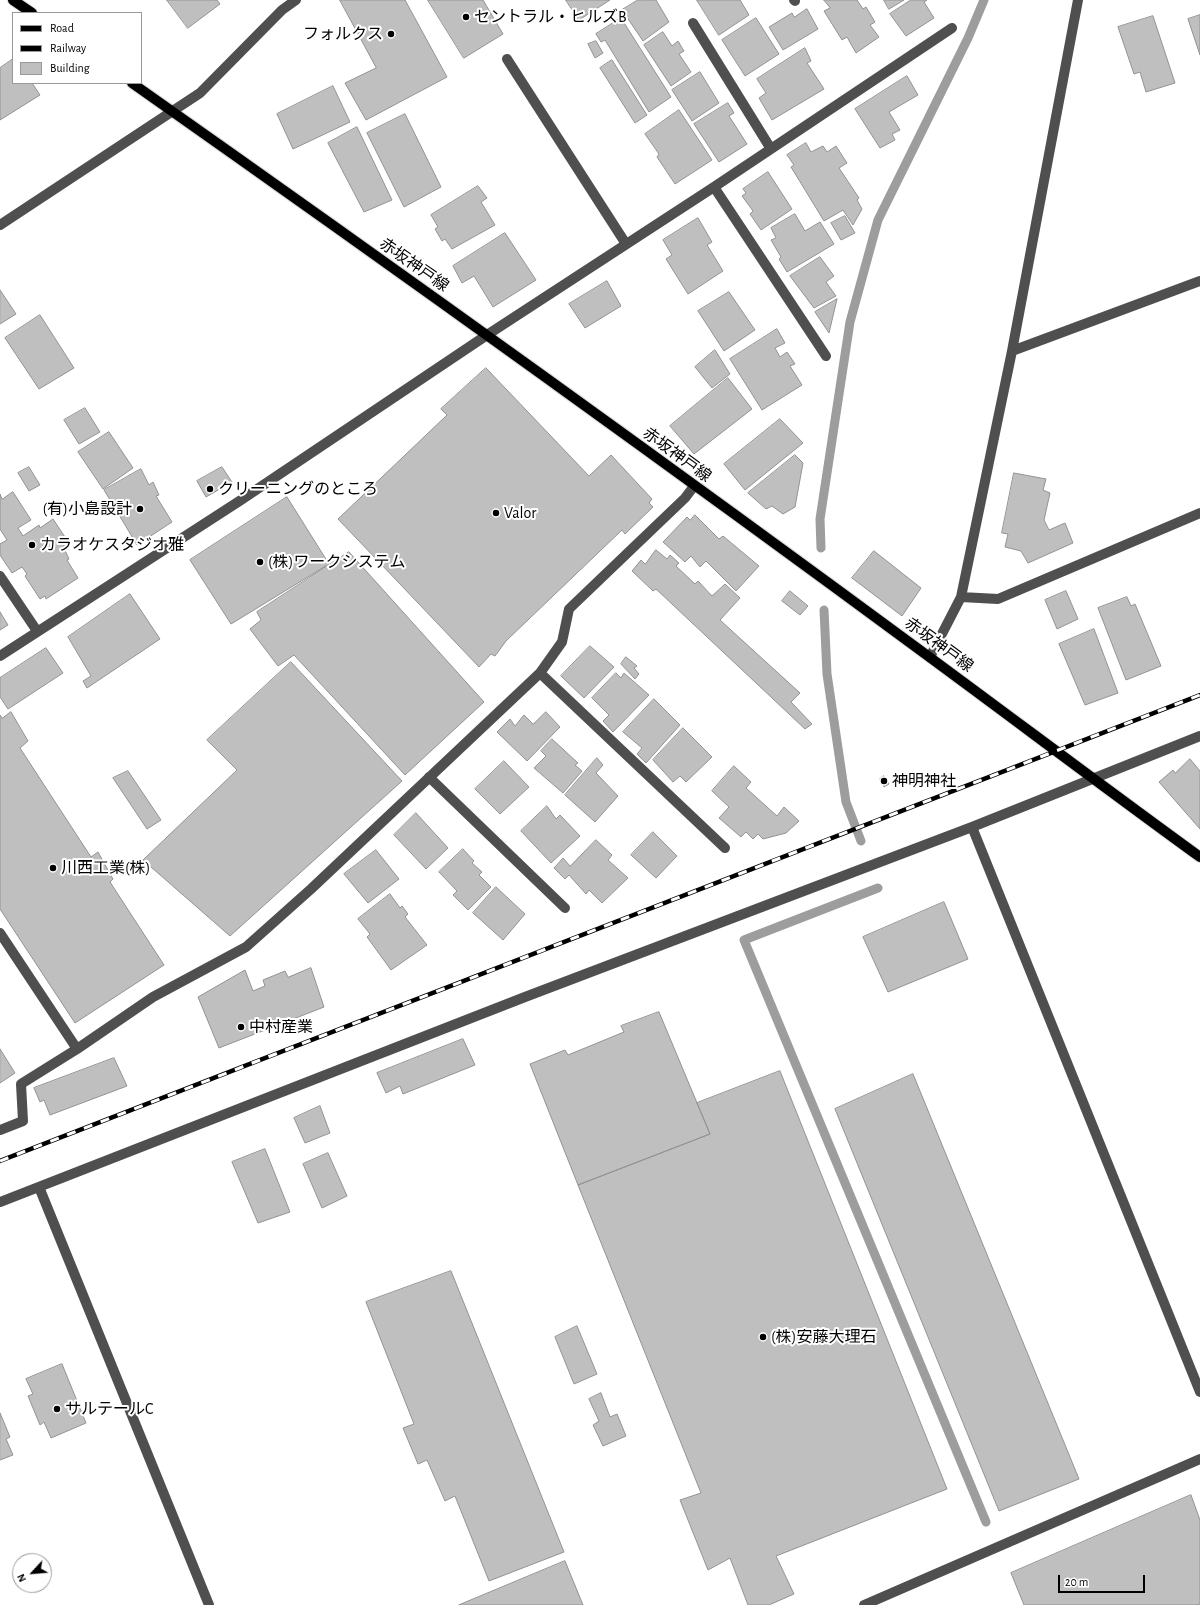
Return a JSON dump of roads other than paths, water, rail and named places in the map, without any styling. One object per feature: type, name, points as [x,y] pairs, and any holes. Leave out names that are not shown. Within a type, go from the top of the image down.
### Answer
[{"type":"main road","points":[[13,0],[31,12]]},
{"type":"main road","name":"赤坂神戸線","points":[[133,84],[487,335],[930,657],[1092,779],[1200,857]]},
{"type":"street","points":[[0,225],[200,93],[282,10],[296,0]]},
{"type":"street","points":[[930,657],[961,597],[1012,351],[1078,0]]},
{"type":"street","points":[[693,23],[771,149]]},
{"type":"street","points":[[0,656],[241,500],[487,335],[714,187],[952,28]]},
{"type":"street","points":[[507,59],[626,244]]},
{"type":"street","points":[[714,187],[826,356]]},
{"type":"street","points":[[1012,351],[1200,281]]},
{"type":"street","points":[[0,1130],[23,1121],[21,1084],[77,1049],[152,997],[246,947],[311,889],[540,673],[562,642],[568,609],[685,498],[694,486]]},
{"type":"street","points":[[961,597],[998,599],[1200,513]]},
{"type":"street","points":[[0,576],[37,631]]},
{"type":"street","points":[[540,673],[726,848]]},
{"type":"street","points":[[0,1202],[525,997],[972,827],[1200,736]]},
{"type":"street","points":[[430,777],[566,908]]},
{"type":"street","points":[[972,827],[1200,1392]]},
{"type":"street","points":[[0,933],[77,1049]]},
{"type":"street","points":[[39,1187],[209,1605]]},
{"type":"street","points":[[864,1605],[1200,1459]]},
{"type":"waterway","points":[[821,548],[820,519],[850,322],[878,220],[968,38],[984,0]]},
{"type":"waterway","points":[[824,610],[827,674],[846,802],[861,841]]},
{"type":"waterway","points":[[878,888],[744,940],[986,1522]]},
{"type":"railway","points":[[0,1161],[1200,695]]},
{"type":"place","name":"セントラル・ヒルズB","points":[[466,17]]},
{"type":"place","name":"フォルクス","points":[[391,34]]},
{"type":"place","name":"クリーニングのところ","points":[[210,489]]},
{"type":"place","name":"(有)小島設計","points":[[140,509]]},
{"type":"place","name":"Valor","points":[[496,513]]},
{"type":"place","name":"カラオケスタジオ雅","points":[[32,545]]},
{"type":"place","name":"(株)ワークシステム","points":[[260,562]]},
{"type":"place","name":"神明神社","points":[[884,781]]},
{"type":"place","name":"川西工業(株)","points":[[53,868]]},
{"type":"place","name":"中村産業","points":[[241,1027]]},
{"type":"place","name":"(株)安藤大理石","points":[[763,1337]]},
{"type":"place","name":"サルテールC","points":[[57,1409]]}]
